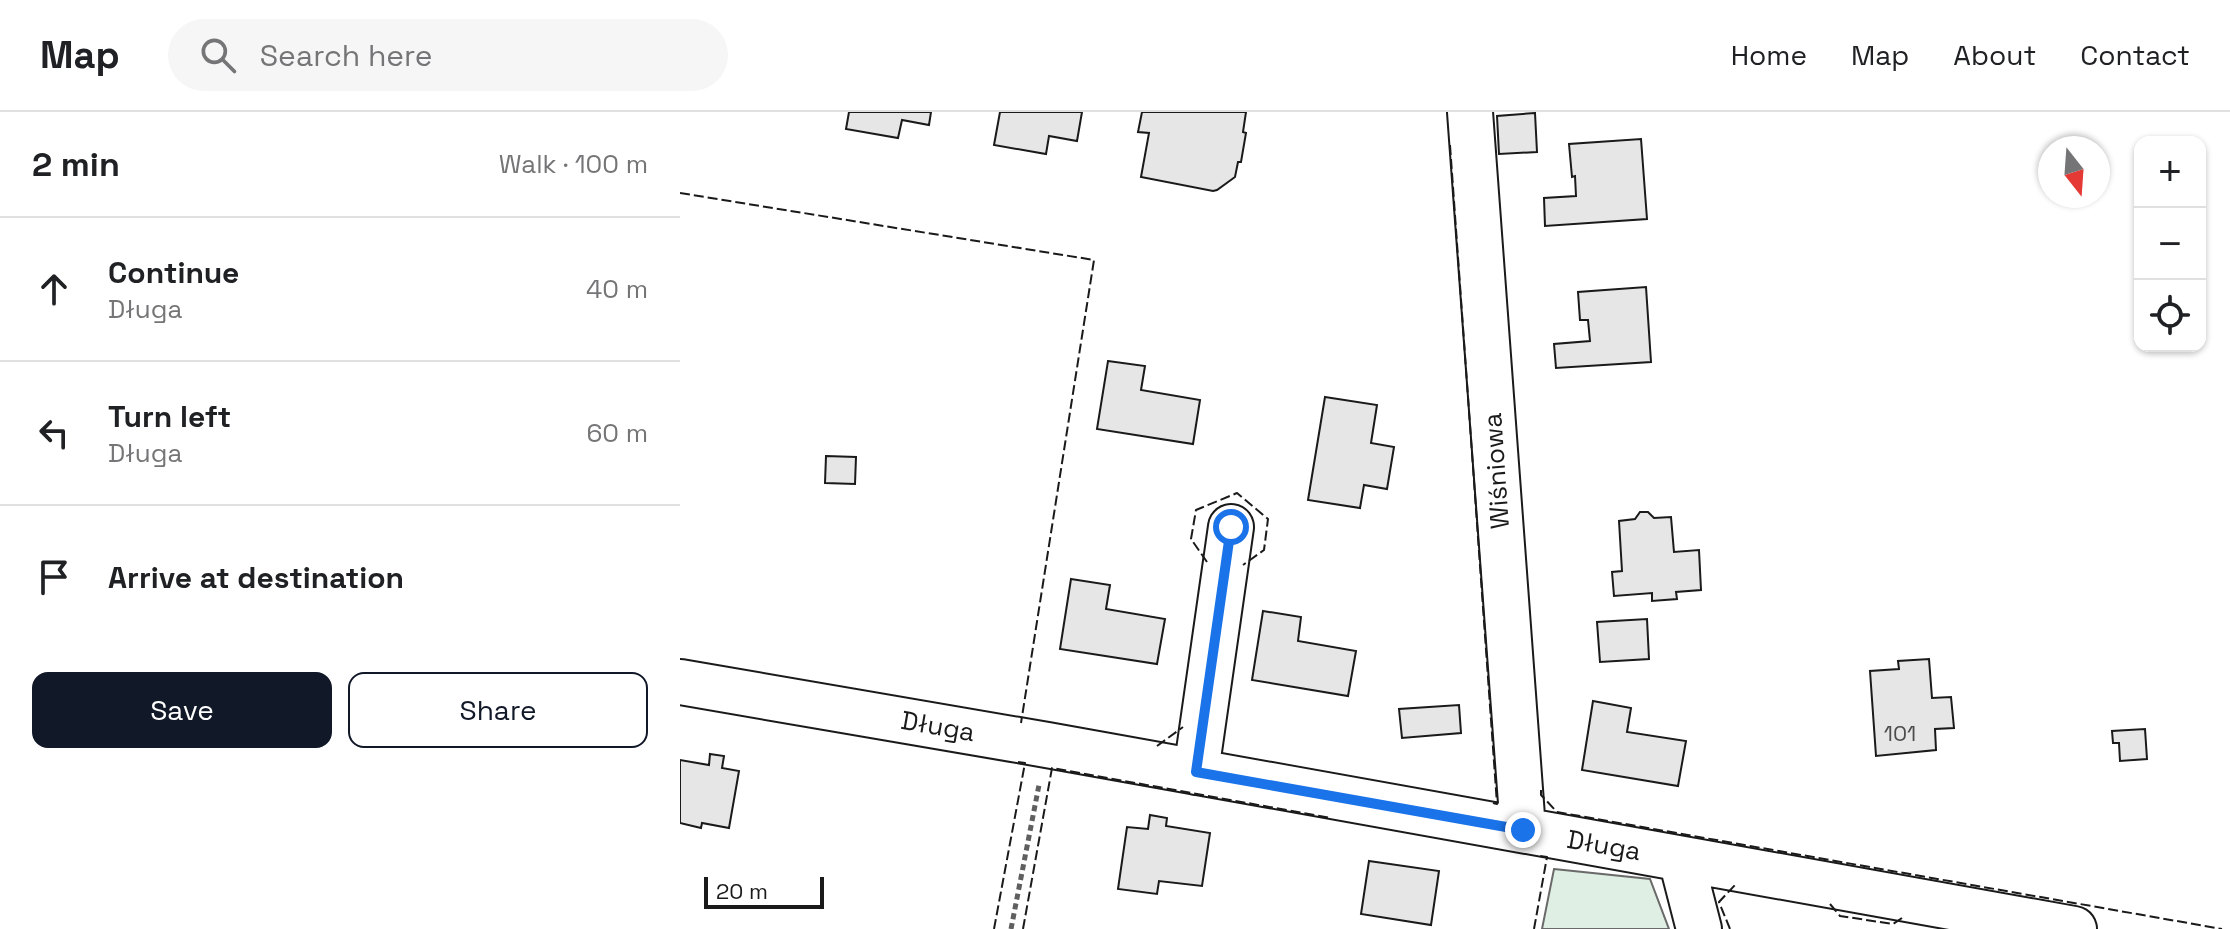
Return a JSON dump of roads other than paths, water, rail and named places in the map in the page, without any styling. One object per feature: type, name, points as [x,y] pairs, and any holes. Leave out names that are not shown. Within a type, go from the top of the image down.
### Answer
[{"type":"street","name":"Wiśniowa","points":[[1470,112],[1523,830]]},
{"type":"street","points":[[1196,772],[1231,527]]},
{"type":"street","name":"Długa","points":[[680,682],[2074,929]]},
{"type":"street","points":[[1681,859],[1699,929]]}]
